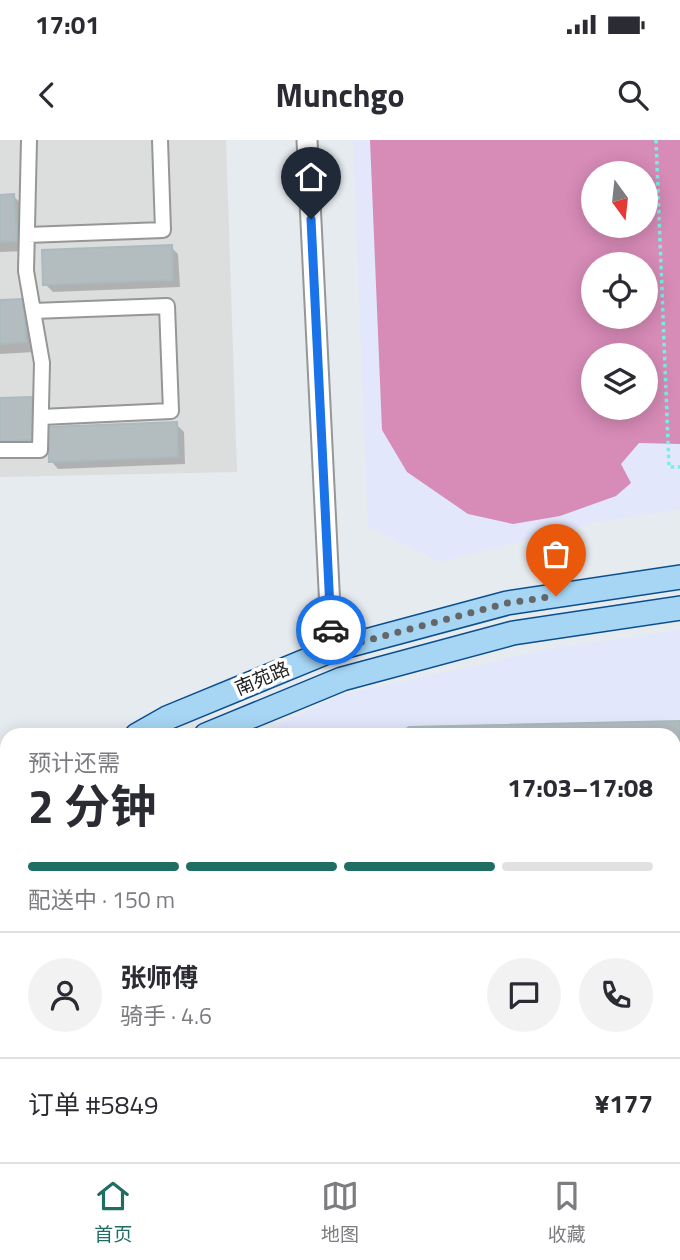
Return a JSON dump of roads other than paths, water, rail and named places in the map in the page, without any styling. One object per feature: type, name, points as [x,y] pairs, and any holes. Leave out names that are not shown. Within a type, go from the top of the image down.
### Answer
[{"type":"main road","name":"南苑路","points":[[149,728],[167,718],[332,650],[507,603],[680,578]]},
{"type":"main road","name":"南苑路","points":[[223,728],[342,679],[473,643],[513,633],[680,608]]},
{"type":"street","points":[[0,450],[40,450],[42,363],[26,271],[29,140]]},
{"type":"street","points":[[27,235],[163,230],[160,140]]},
{"type":"street","points":[[307,140],[332,650]]},
{"type":"street","points":[[33,311],[167,306],[171,411],[41,417]]}]
